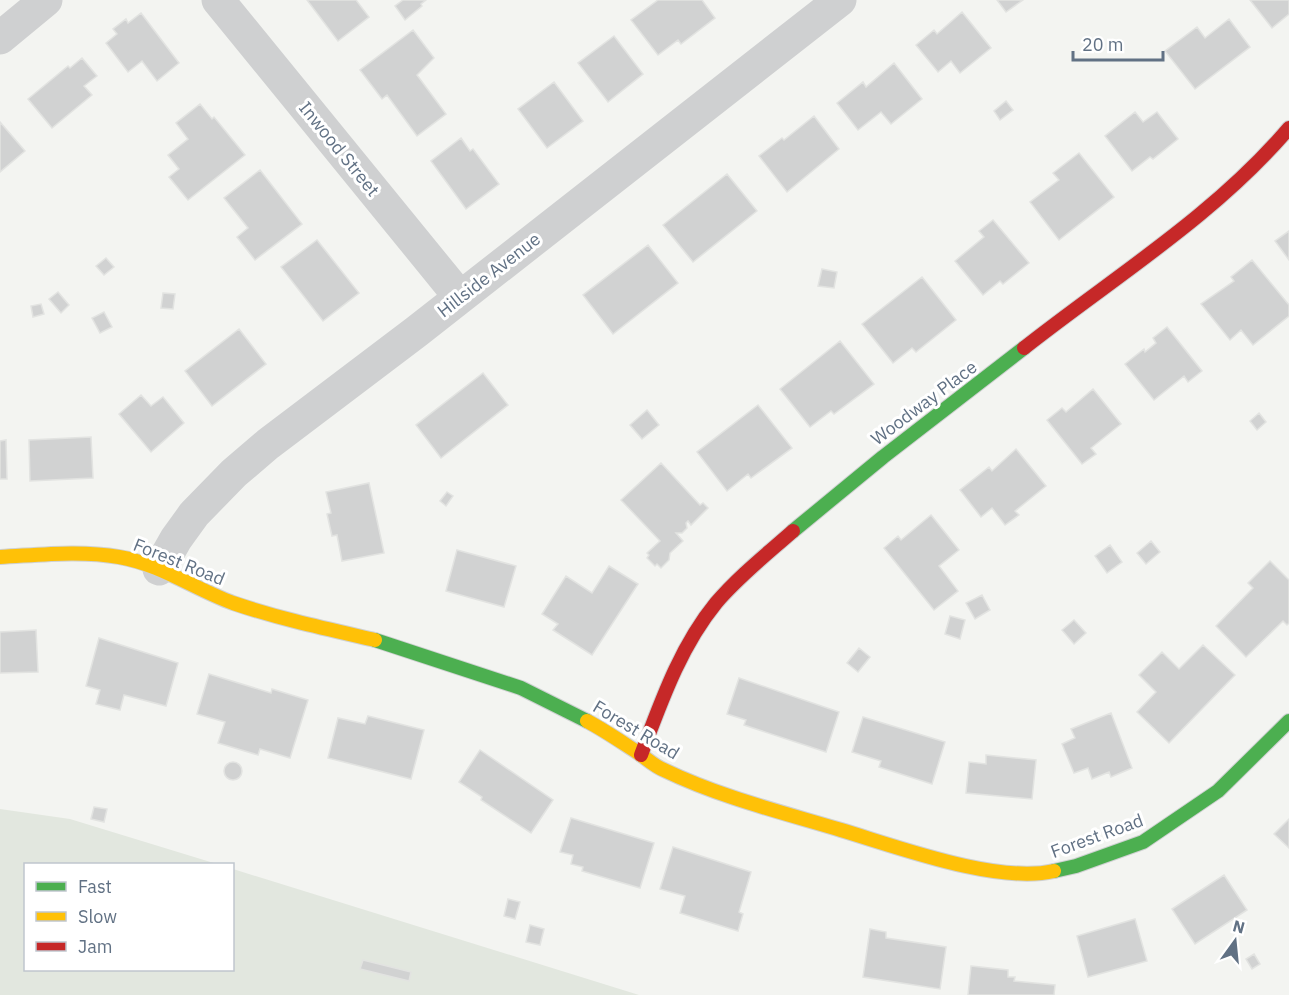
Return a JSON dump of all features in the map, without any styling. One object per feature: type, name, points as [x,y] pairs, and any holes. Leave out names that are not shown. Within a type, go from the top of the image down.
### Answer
[{"type":"street","points":[[0,38],[46,0]]},
{"type":"street","name":"Inwood Street","points":[[218,0],[460,297]]},
{"type":"street","name":"Hillside Avenue","points":[[159,569],[194,514],[234,473],[268,444],[840,0]]},
{"type":"street","name":"Woodway Place","points":[[641,756],[659,706],[680,660],[708,614],[753,566],[863,472],[1239,184],[1274,148],[1289,128]]},
{"type":"street","name":"Forest Road","points":[[0,557],[72,554],[119,557],[159,569],[231,602],[286,620],[378,640],[520,688],[606,731],[661,769],[701,786],[946,861],[997,872],[1046,873],[1076,866],[1143,842],[1218,790],[1289,721]]},
{"type":"shaded area","points":[[0,809],[70,819],[214,863],[24,863],[24,971],[234,971],[234,869],[639,995],[0,995]]},
{"type":"building","points":[[307,0],[356,0],[369,17],[338,41]]},
{"type":"building","points":[[403,0],[426,0],[405,20],[395,6]]},
{"type":"building","points":[[658,0],[702,0],[715,18],[681,44],[678,40],[658,55],[631,20]]},
{"type":"building","points":[[997,0],[1023,0],[1006,12]]},
{"type":"building","points":[[1250,0],[1289,0],[1289,14],[1272,28]]},
{"type":"building","points":[[962,12],[991,48],[960,73],[951,61],[938,72],[916,45],[934,30],[937,34]]},
{"type":"building","points":[[141,13],[179,63],[157,81],[142,61],[128,72],[106,43],[117,34],[113,29],[126,19],[128,23]]},
{"type":"building","points":[[1229,19],[1250,47],[1195,89],[1165,51],[1197,27],[1205,38]]},
{"type":"building","points":[[413,30],[434,58],[417,75],[446,114],[417,136],[387,95],[382,99],[360,70]]},
{"type":"building","points":[[614,36],[643,74],[608,102],[578,63]]},
{"type":"building","points":[[82,58],[97,76],[84,86],[92,95],[52,128],[28,99],[68,66],[70,68]]},
{"type":"building","points":[[894,63],[922,99],[891,124],[881,112],[858,130],[837,103],[863,82],[866,87]]},
{"type":"building","points":[[554,82],[583,121],[547,148],[518,109]]},
{"type":"building","points":[[1006,101],[1013,110],[1000,120],[994,111]]},
{"type":"building","points":[[200,104],[212,119],[214,117],[245,155],[188,200],[169,177],[179,169],[168,155],[188,139],[176,123]]},
{"type":"building","points":[[1135,112],[1143,122],[1157,112],[1178,139],[1153,159],[1150,157],[1132,171],[1105,136]]},
{"type":"building","points":[[814,116],[839,149],[787,192],[759,156]]},
{"type":"building","points":[[0,122],[25,151],[0,172]]},
{"type":"building","points":[[461,138],[470,151],[473,149],[499,184],[466,209],[431,161]]},
{"type":"building","points":[[1079,153],[1114,197],[1059,240],[1030,202],[1059,180],[1053,173]]},
{"type":"building","points":[[260,170],[302,224],[255,260],[237,237],[248,228],[224,198]]},
{"type":"building","points":[[727,174],[757,211],[693,262],[663,225]]},
{"type":"building","points":[[993,220],[1029,263],[1003,284],[1000,281],[983,295],[955,261],[984,237],[979,231]]},
{"type":"building","points":[[1289,231],[1289,260],[1275,241]]},
{"type":"building","points":[[317,240],[359,293],[323,321],[281,267]]},
{"type":"building","points":[[648,245],[678,283],[613,334],[583,295]]},
{"type":"building","points":[[106,258],[114,267],[104,275],[96,266]]},
{"type":"building","points":[[1252,260],[1289,305],[1289,316],[1253,345],[1241,330],[1230,340],[1201,304],[1234,281],[1231,277]]},
{"type":"building","points":[[822,269],[837,272],[834,288],[818,286]]},
{"type":"building","points":[[922,277],[956,320],[916,352],[912,348],[893,363],[862,324]]},
{"type":"building","points":[[58,292],[69,305],[61,313],[49,299]]},
{"type":"building","points":[[163,293],[175,294],[173,309],[161,308]]},
{"type":"building","points":[[41,304],[44,314],[33,317],[31,306]]},
{"type":"building","points":[[104,312],[112,327],[100,333],[92,318]]},
{"type":"building","points":[[1167,327],[1202,371],[1188,382],[1184,376],[1154,400],[1125,364],[1156,343],[1153,338]]},
{"type":"building","points":[[239,329],[266,364],[212,406],[185,371]]},
{"type":"building","points":[[840,341],[874,384],[834,414],[831,411],[810,427],[780,389]]},
{"type":"building","points":[[483,373],[508,405],[441,458],[416,425]]},
{"type":"building","points":[[1093,389],[1121,424],[1091,448],[1096,454],[1082,464],[1047,420],[1062,408],[1066,412]]},
{"type":"building","points":[[141,395],[151,406],[163,397],[184,423],[151,452],[119,414]]},
{"type":"building","points":[[758,405],[792,448],[751,478],[748,474],[727,491],[697,452]]},
{"type":"building","points":[[647,410],[659,425],[642,439],[630,425]]},
{"type":"building","points":[[1259,413],[1266,422],[1257,430],[1250,421]]},
{"type":"building","points":[[91,437],[93,478],[30,481],[29,440]]},
{"type":"building","points":[[6,440],[7,479],[0,479],[0,441]]},
{"type":"building","points":[[1016,449],[1046,486],[1015,511],[1019,515],[1005,525],[992,508],[981,517],[960,490],[989,467],[992,471]]},
{"type":"building","points":[[661,463],[700,505],[703,503],[708,508],[691,525],[688,521],[687,528],[682,533],[676,533],[683,541],[670,553],[669,560],[661,568],[657,564],[655,566],[647,558],[649,555],[647,553],[660,541],[621,500]]},
{"type":"building","points":[[369,483],[384,553],[342,561],[337,535],[332,536],[327,514],[331,513],[326,492]]},
{"type":"building","points":[[447,492],[453,496],[446,506],[440,501]]},
{"type":"building","points":[[931,515],[959,550],[939,566],[958,591],[934,610],[884,548],[898,536],[901,540]]},
{"type":"building","points":[[1151,541],[1160,552],[1146,564],[1137,553]]},
{"type":"building","points":[[1110,545],[1122,562],[1107,573],[1095,556]]},
{"type":"building","points":[[457,550],[516,566],[504,607],[446,591]]},
{"type":"building","points":[[1270,561],[1289,580],[1289,623],[1287,625],[1283,621],[1246,657],[1216,626],[1253,588],[1248,583]]},
{"type":"building","points":[[609,566],[638,584],[592,655],[553,630],[558,624],[542,614],[566,576],[592,593]]},
{"type":"building","points":[[982,595],[990,610],[975,619],[966,603]]},
{"type":"building","points":[[950,616],[965,620],[960,639],[945,634]]},
{"type":"building","points":[[1074,620],[1086,633],[1074,644],[1062,630]]},
{"type":"building","points":[[36,630],[38,672],[0,673],[0,632]]},
{"type":"building","points":[[99,638],[178,663],[166,706],[124,695],[120,710],[96,704],[100,690],[86,686]]},
{"type":"building","points":[[1203,645],[1235,675],[1169,743],[1137,712],[1156,692],[1139,675],[1162,652],[1179,669]]},
{"type":"building","points":[[859,648],[870,657],[858,672],[847,663]]},
{"type":"building","points":[[209,674],[271,693],[272,689],[308,700],[290,758],[260,749],[258,755],[218,743],[225,722],[197,714]]},
{"type":"building","points":[[739,678],[839,712],[826,752],[744,725],[746,720],[727,714]]},
{"type":"building","points":[[1111,713],[1132,768],[1111,777],[1109,772],[1092,779],[1088,768],[1074,773],[1062,744],[1075,738],[1071,729]]},
{"type":"building","points":[[368,716],[424,730],[411,779],[328,758],[338,718],[365,724]]},
{"type":"building","points":[[863,717],[945,742],[932,784],[879,767],[881,761],[852,752]]},
{"type":"building","points":[[480,750],[553,800],[531,833],[481,800],[482,797],[459,782]]},
{"type":"building","points":[[986,755],[1036,760],[1032,799],[966,793],[969,762],[986,764]]},
{"type":"building","points":[[233,762],[239,765],[242,771],[239,777],[233,780],[227,777],[224,771],[227,765]]},
{"type":"building","points":[[94,807],[107,809],[104,822],[91,819]]},
{"type":"building","points":[[571,818],[654,843],[640,888],[582,871],[583,867],[571,864],[573,855],[560,852]]},
{"type":"building","points":[[1289,819],[1289,848],[1274,834]]},
{"type":"building","points":[[673,847],[751,872],[739,912],[743,914],[738,931],[680,913],[685,896],[660,889]]},
{"type":"building","points":[[1224,875],[1247,910],[1195,944],[1172,909]]},
{"type":"building","points":[[508,899],[520,902],[515,919],[504,916]]},
{"type":"building","points":[[1135,919],[1147,961],[1088,977],[1077,936]]},
{"type":"building","points":[[530,925],[544,929],[540,945],[526,942]]},
{"type":"building","points":[[870,929],[886,932],[886,938],[946,947],[940,989],[863,977]]},
{"type":"building","points":[[1254,954],[1260,964],[1252,969],[1246,959]]},
{"type":"building","points":[[363,960],[411,972],[409,981],[360,969]]},
{"type":"building","points":[[971,966],[1008,970],[1008,977],[1015,977],[1014,981],[1055,985],[1054,995],[968,995]]},
{"type":"traffic: fast","points":[[793,531],[883,457],[1024,348]]},
{"type":"traffic: fast","points":[[375,640],[521,688],[587,721]]},
{"type":"traffic: fast","points":[[1054,871],[1076,866],[1143,842],[1218,791],[1289,721]]},
{"type":"traffic: slow","points":[[0,557],[74,553],[134,560],[251,609],[375,640]]},
{"type":"traffic: slow","points":[[587,721],[660,768],[685,780],[751,803],[948,862],[1005,872],[1031,874],[1054,871]]},
{"type":"traffic: jam","points":[[1024,348],[1196,218],[1229,190],[1289,128]]},
{"type":"traffic: jam","points":[[641,755],[672,676],[703,620],[734,584],[793,531]]}]
